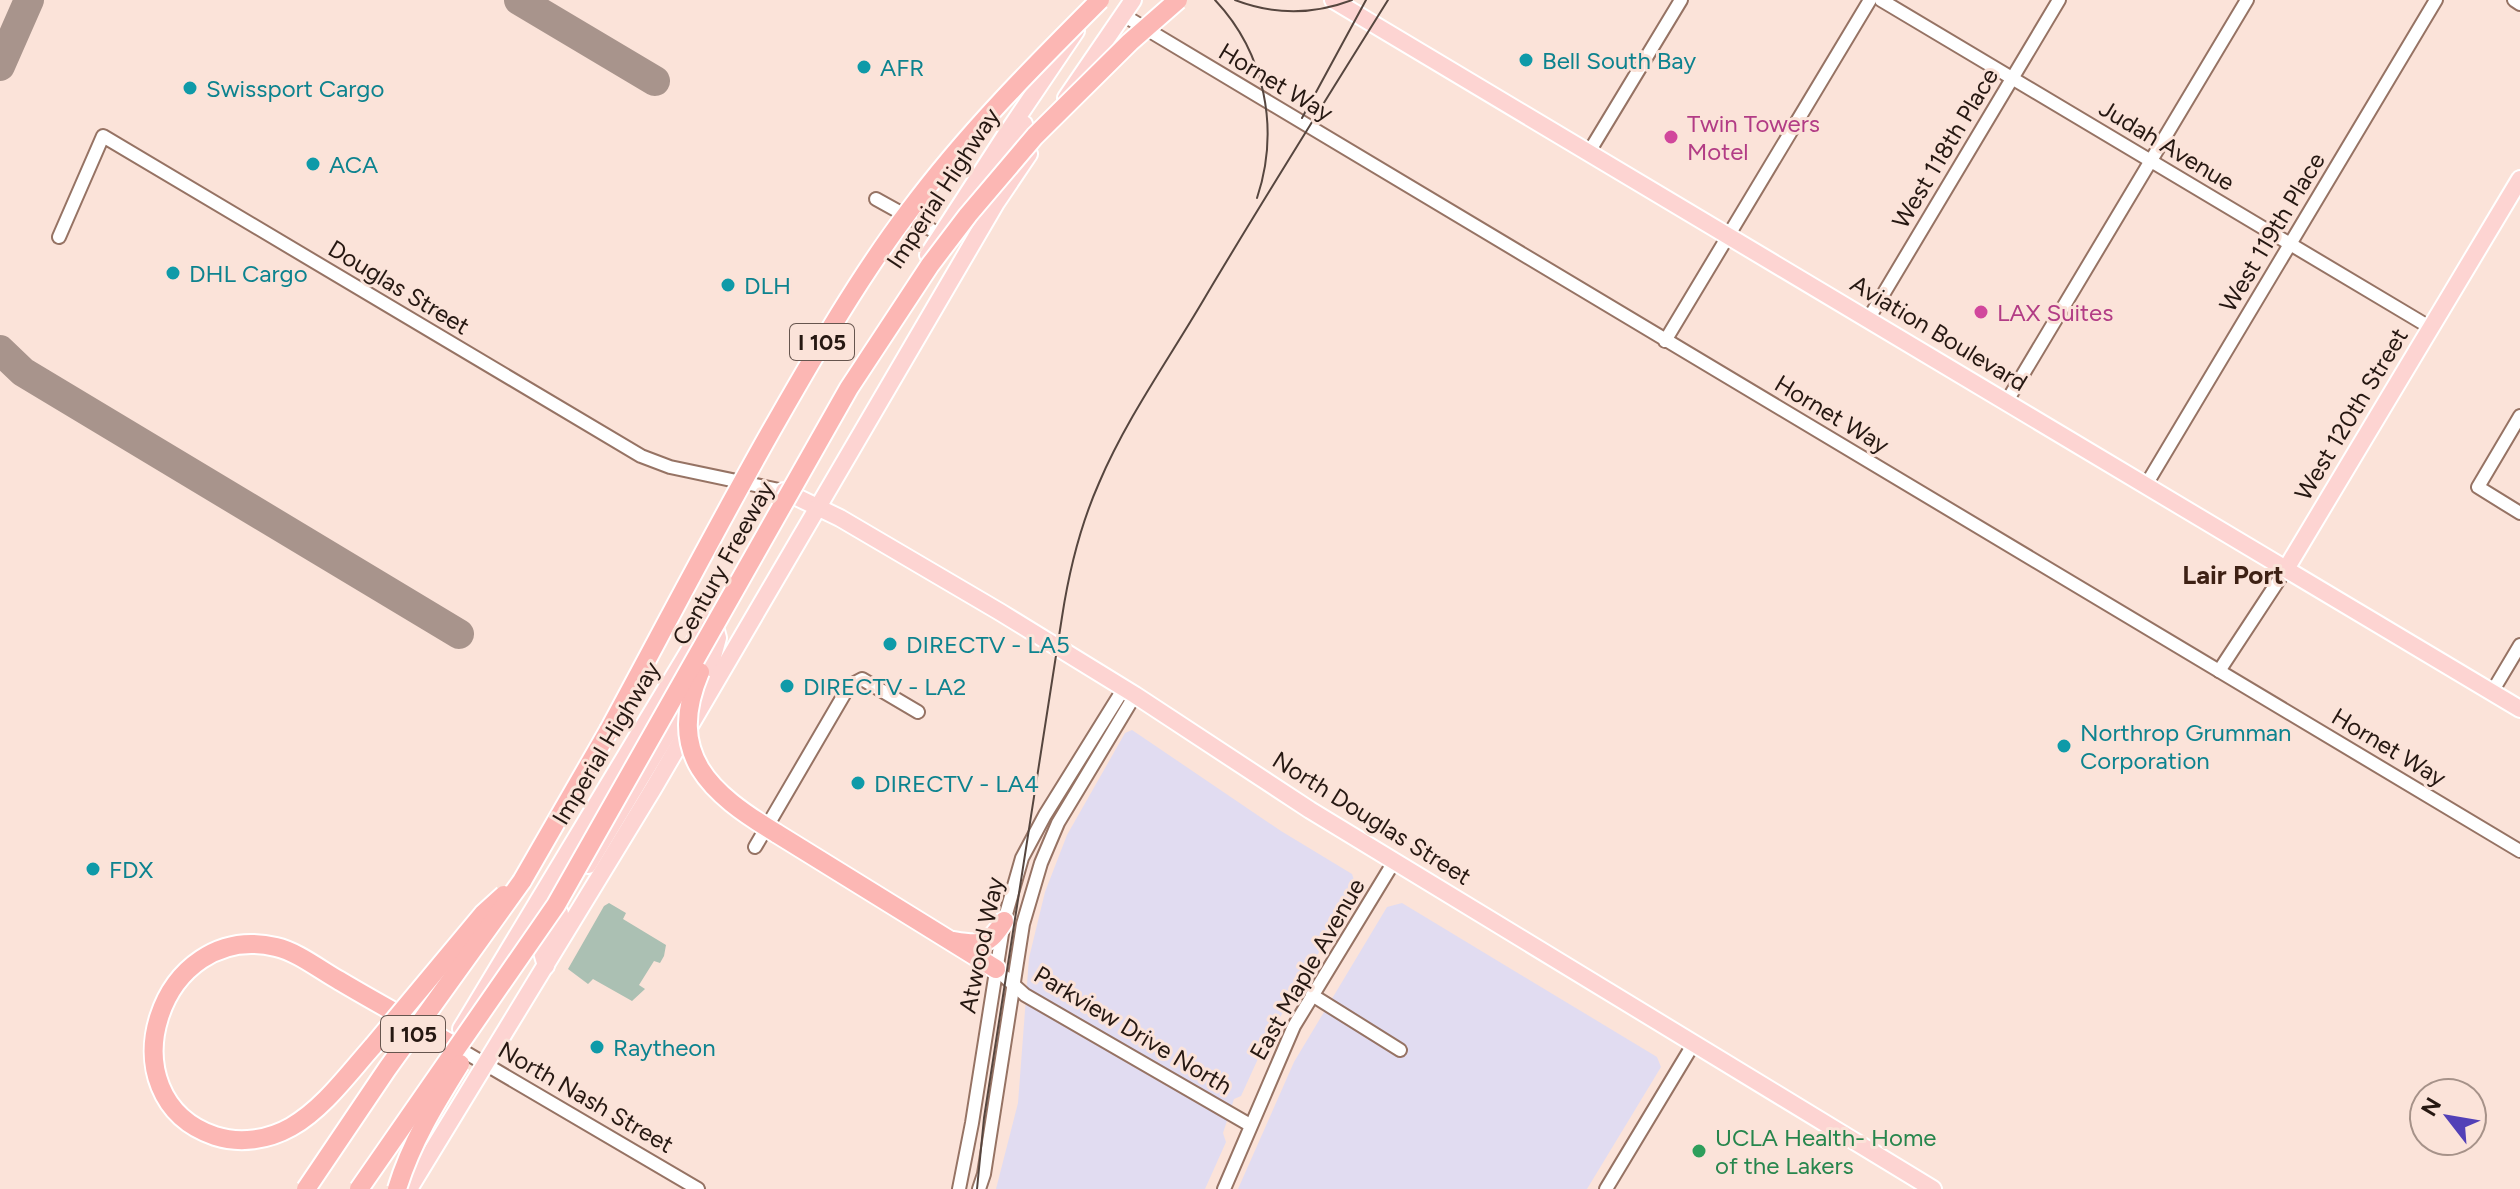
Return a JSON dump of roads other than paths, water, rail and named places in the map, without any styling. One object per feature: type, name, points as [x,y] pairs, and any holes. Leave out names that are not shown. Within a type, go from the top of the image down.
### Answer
[{"type":"highway","name":"Century Freeway","points":[[306,1189],[387,1069],[522,881],[609,730],[786,405],[869,267],[910,209],[974,131],[1099,0]]},
{"type":"highway","name":"Century Freeway","points":[[362,1189],[556,905],[719,611],[849,388],[930,265],[1044,126],[1178,0]]},
{"type":"highway","points":[[719,611],[688,704],[691,746],[696,764],[720,795],[741,812],[996,969]]},
{"type":"highway","points":[[451,1044],[277,947],[245,944],[219,949],[197,961],[178,979],[163,1002],[155,1031],[153,1055],[159,1081],[170,1104],[186,1121],[204,1132],[226,1139],[248,1140],[292,1127],[342,1082],[483,914],[522,881]]},
{"type":"highway","points":[[397,1189],[405,1162],[421,1128],[556,905]]},
{"type":"highway","points":[[951,941],[973,945],[983,943],[993,938],[1004,921]]},
{"type":"main road","name":"Imperial Highway","points":[[362,1189],[719,611],[784,491],[941,235],[1099,0]]},
{"type":"main road","points":[[646,785],[818,507],[996,203],[1133,0]]},
{"type":"main road","name":"Aviation Boulevard","points":[[1333,0],[2520,709]]},
{"type":"main road","points":[[965,256],[963,233],[1025,121],[1039,85]]},
{"type":"main road","name":"West 120th Street","points":[[2286,569],[2520,179]]},
{"type":"main road","name":"North Douglas Street","points":[[784,491],[818,507],[1130,691],[1310,810],[1923,1186]]},
{"type":"main road","points":[[409,1189],[546,966],[646,785],[712,660],[718,638],[719,611]]},
{"type":"street","points":[[1589,152],[1681,0]]},
{"type":"street","points":[[1665,341],[1870,0]]},
{"type":"street","name":"Judah Avenue","points":[[1881,0],[2431,328]]},
{"type":"street","name":"West 118th Place","points":[[1869,318],[2059,0]]},
{"type":"street","points":[[2007,401],[2247,0]]},
{"type":"street","name":"West 119th Place","points":[[2146,485],[2436,0]]},
{"type":"street","points":[[2514,0],[2520,4]]},
{"type":"street","name":"Hornet Way","points":[[1123,15],[2520,851]]},
{"type":"street","name":"Douglas Street","points":[[59,237],[103,136],[641,456],[670,467],[784,491]]},
{"type":"street","points":[[876,199],[941,235]]},
{"type":"street","points":[[2520,416],[2478,487],[2520,513]]},
{"type":"street","name":"West 120th Street","points":[[2219,671],[2286,569]]},
{"type":"street","points":[[2492,692],[2520,645]]},
{"type":"street","points":[[2508,665],[2520,672]]},
{"type":"street","points":[[755,847],[849,686],[862,679],[918,712]]},
{"type":"street","name":"Atwood Way","points":[[959,1189],[1004,921],[1022,858],[1034,834],[1130,691]]},
{"type":"street","name":"Atwood Way","points":[[979,1189],[984,1174],[1023,924],[1048,844],[1130,691]]},
{"type":"street","points":[[619,769],[646,785]]},
{"type":"street","name":"East Maple Avenue","points":[[1224,1189],[1279,1057],[1312,995],[1395,860]]},
{"type":"street","name":"Parkview Drive North","points":[[996,969],[1025,995],[1250,1125]]},
{"type":"street","points":[[1312,995],[1400,1050]]},
{"type":"street","points":[[1606,1189],[1694,1043]]},
{"type":"street","name":"North Nash Street","points":[[451,1044],[698,1189]]},
{"type":"tram line","points":[[1215,0],[1246,44],[1263,93],[1267,145],[1257,198]]},
{"type":"tram line","points":[[1235,0],[1279,11],[1308,11],[1352,0]]},
{"type":"tram line","points":[[1302,118],[1366,0]]},
{"type":"tram line","points":[[977,1189],[984,1118],[1062,617],[1086,516],[1110,458],[1136,411],[1388,0]]},
{"type":"place","name":"Bell South Bay","points":[[1526,60]]},
{"type":"place","name":"AFR","points":[[864,67]]},
{"type":"place","name":"Swissport Cargo","points":[[190,88]]},
{"type":"place","name":"Twin Towers Motel","points":[[1671,137]]},
{"type":"place","name":"ACA","points":[[313,164]]},
{"type":"place","name":"DHL Cargo","points":[[173,273]]},
{"type":"place","name":"DLH","points":[[728,285]]},
{"type":"place","name":"LAX Suites","points":[[1981,312]]},
{"type":"place","name":"DIRECTV - LA5","points":[[890,644]]},
{"type":"place","name":"DIRECTV - LA2","points":[[787,686]]},
{"type":"place","name":"Northrop Grumman Corporation","points":[[2064,746]]},
{"type":"place","name":"DIRECTV - LA4","points":[[858,783]]},
{"type":"place","name":"FDX","points":[[93,869]]},
{"type":"place","name":"Raytheon","points":[[597,1047]]},
{"type":"place","name":"UCLA Health- Home of the Lakers","points":[[1699,1151]]},
{"type":"district","name":"Lair Port","points":[[2233,575]]}]
